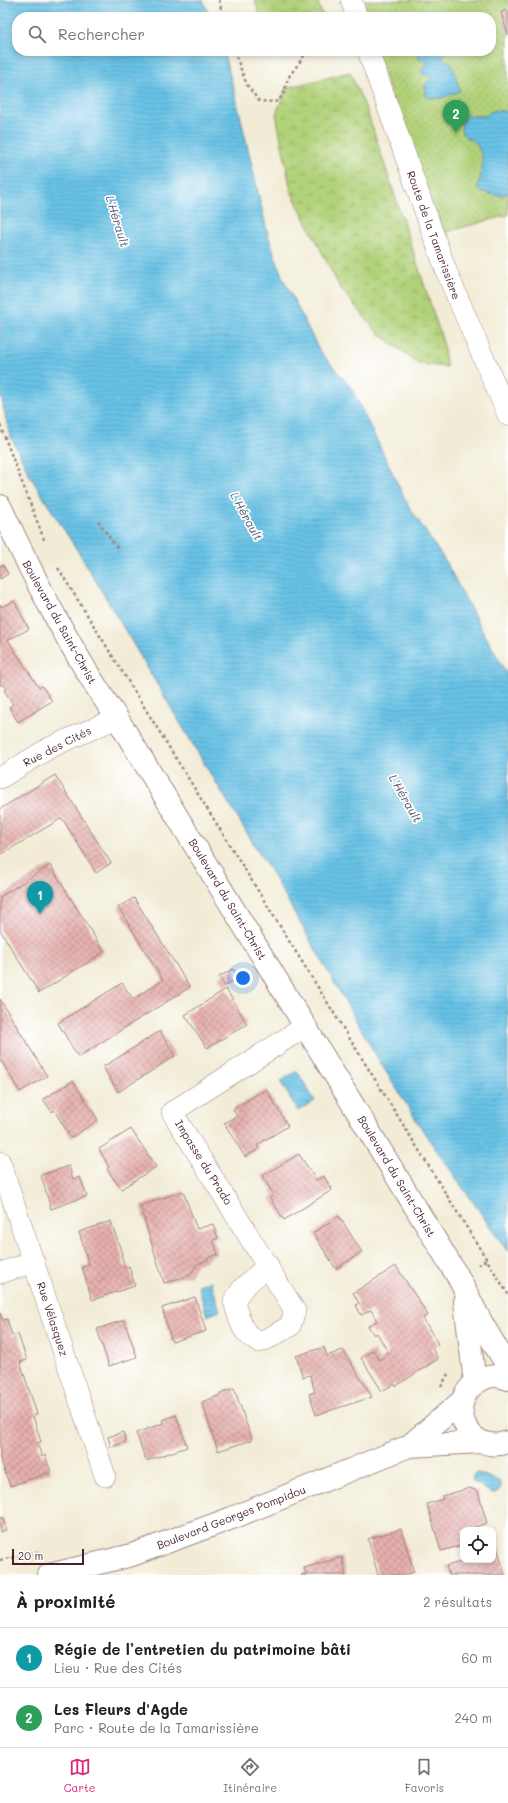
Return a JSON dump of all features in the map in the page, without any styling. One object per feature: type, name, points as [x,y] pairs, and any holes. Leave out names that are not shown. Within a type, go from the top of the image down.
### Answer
[{"type":"street","points":[[351,0],[355,12]]},
{"type":"street","name":"Route de la Tamarissière","points":[[370,56],[447,273],[508,415]]},
{"type":"street","name":"Boulevard du Saint-Christ","points":[[0,506],[22,553],[101,695],[117,718],[306,1026],[461,1283],[484,1327],[508,1367]]},
{"type":"street","name":"Rue des Cités","points":[[0,778],[51,747],[117,718]]},
{"type":"street","name":"Impasse du Prado","points":[[268,1265],[172,1112],[306,1026]]},
{"type":"street","name":"Rue Vélasquez","points":[[0,1162],[105,1476]]},
{"type":"street","points":[[0,1273],[34,1262]]},
{"type":"street","name":"Boulevard du Saint-Christ","points":[[461,1283],[475,1383]]},
{"type":"street","points":[[475,1383],[493,1376],[508,1379]]},
{"type":"street","name":"Boulevard Georges Pompidou","points":[[49,1575],[132,1554],[232,1518],[409,1446],[462,1401],[467,1391],[475,1383]]},
{"type":"street","points":[[462,1401],[464,1423],[470,1433],[500,1445]]},
{"type":"street","name":"Boulevard Georges Pompidou","points":[[409,1446],[500,1445]]},
{"type":"path","points":[[218,0],[222,12]]},
{"type":"path","points":[[236,56],[247,85],[259,101],[275,102],[283,96],[288,78],[304,56]]},
{"type":"path","points":[[0,426],[48,548]]},
{"type":"path","points":[[98,521],[118,550]]},
{"type":"path","points":[[55,562],[508,1294]]},
{"type":"path","points":[[461,1283],[486,1260]]},
{"type":"path","points":[[440,1389],[449,1373],[451,1365]]},
{"type":"path","points":[[0,1560],[46,1550]]},
{"type":"green space","points":[[255,0],[317,0],[321,12],[259,12]]},
{"type":"green space","points":[[359,0],[508,0],[508,215],[439,234],[378,56],[496,56],[496,12],[363,12]]},
{"type":"green space","points":[[350,72],[367,111],[442,339],[447,367],[419,364],[377,332],[340,288],[291,191],[276,114],[286,88]]},
{"type":"water","name":"L'Hérault","points":[[0,0],[203,0],[208,12],[12,12],[12,56],[224,56],[235,93],[268,235],[282,276],[319,350],[352,389],[408,505],[447,564],[508,676],[508,1252],[425,1134],[381,1064],[268,867],[208,770],[82,558],[31,478],[9,433],[0,391]]},
{"type":"water","points":[[419,56],[443,56],[445,60],[451,62],[460,91],[438,98],[426,95],[425,86],[431,78],[430,76],[424,75],[422,72],[423,68],[428,63],[420,60]]},
{"type":"water","points":[[496,110],[508,113],[508,194],[500,195],[488,193],[477,188],[482,172],[482,155],[476,143],[467,138],[461,129],[463,120],[468,114],[471,116],[485,116]]},
{"type":"water","points":[[297,1071],[315,1101],[298,1111],[280,1081]]},
{"type":"water","points":[[211,1281],[220,1311],[207,1316],[198,1285]]},
{"type":"water","points":[[478,1473],[499,1481],[501,1487],[495,1493],[492,1493],[473,1482],[472,1478],[474,1474]]},
{"type":"building","points":[[508,10],[508,35],[501,12]]},
{"type":"building","points":[[3,565],[8,574],[0,579],[0,566]]},
{"type":"building","points":[[14,601],[29,629],[8,640],[39,688],[42,686],[52,701],[18,722],[9,707],[13,704],[4,690],[7,688],[4,685],[0,685],[0,604],[1,607]]},
{"type":"building","points":[[55,775],[111,863],[96,873],[62,818],[0,855],[0,809]]},
{"type":"building","points":[[50,865],[104,952],[39,993],[0,930],[0,897]]},
{"type":"building","points":[[134,898],[190,987],[78,1057],[58,1023],[122,983],[133,999],[163,980],[118,907]]},
{"type":"building","points":[[233,969],[238,978],[225,986],[219,977]]},
{"type":"building","points":[[226,989],[247,1024],[207,1048],[185,1015]]},
{"type":"building","points":[[0,999],[47,1076],[20,1092],[0,1059]]},
{"type":"building","points":[[160,1031],[175,1056],[118,1092],[103,1067]]},
{"type":"building","points":[[73,1081],[98,1120],[71,1138],[54,1110],[52,1112],[43,1099]]},
{"type":"building","points":[[266,1089],[288,1126],[257,1145],[259,1149],[245,1157],[224,1123],[237,1116],[233,1109]]},
{"type":"building","points":[[131,1129],[156,1167],[121,1189],[107,1169],[109,1167],[99,1149]]},
{"type":"building","points":[[299,1154],[316,1180],[324,1176],[332,1190],[284,1220],[270,1198],[274,1195],[262,1176]]},
{"type":"building","points":[[69,1166],[73,1179],[80,1177],[87,1196],[51,1209],[41,1175]]},
{"type":"building","points":[[183,1191],[197,1229],[213,1224],[218,1238],[213,1240],[218,1254],[197,1264],[190,1275],[164,1283],[140,1206]]},
{"type":"building","points":[[339,1216],[362,1252],[336,1269],[313,1233]]},
{"type":"building","points":[[111,1221],[125,1268],[129,1266],[135,1286],[92,1300],[82,1267],[89,1265],[79,1232]]},
{"type":"building","points":[[396,1266],[428,1315],[423,1318],[438,1344],[432,1348],[438,1359],[396,1386],[394,1384],[382,1391],[361,1358],[373,1350],[379,1360],[389,1354],[377,1333],[374,1335],[368,1326],[377,1321],[371,1310],[361,1315],[356,1305],[359,1303],[353,1293]]},
{"type":"building","points":[[195,1297],[206,1331],[172,1342],[162,1308]]},
{"type":"building","points":[[0,1313],[3,1320],[7,1319],[12,1336],[18,1334],[27,1360],[20,1362],[37,1414],[33,1416],[41,1442],[37,1443],[42,1457],[45,1455],[51,1472],[10,1486],[0,1458]]},
{"type":"building","points":[[124,1320],[137,1357],[109,1366],[97,1329]]},
{"type":"building","points":[[324,1347],[327,1356],[343,1350],[372,1397],[316,1415],[309,1394],[315,1392],[310,1375],[303,1377],[296,1356]]},
{"type":"building","points":[[234,1388],[252,1440],[218,1451],[202,1402],[221,1395],[220,1393]]},
{"type":"building","points":[[176,1415],[187,1447],[146,1461],[136,1433],[164,1423],[162,1420]]},
{"type":"building","points":[[123,1432],[126,1442],[111,1447],[108,1437]]},
{"type":"building","points":[[470,1488],[478,1492],[487,1523],[474,1527],[460,1527],[460,1546],[441,1551],[427,1504],[443,1499],[442,1496]]},
{"type":"building","points":[[0,1518],[3,1518],[6,1530],[0,1532]]},
{"type":"building","points":[[401,1529],[414,1572],[404,1575],[378,1575],[368,1539]]},
{"type":"building","points":[[496,1547],[505,1575],[449,1575],[446,1566],[460,1562],[496,1563]]},
{"type":"building","points":[[342,1557],[346,1575],[301,1575],[306,1573],[304,1568]]},
{"type":"place","name":"Les Fleurs d'Agde","points":[[456,133]]},
{"type":"place","name":"Régie de l’entretien du patrimoine bâti","points":[[40,914]]}]
